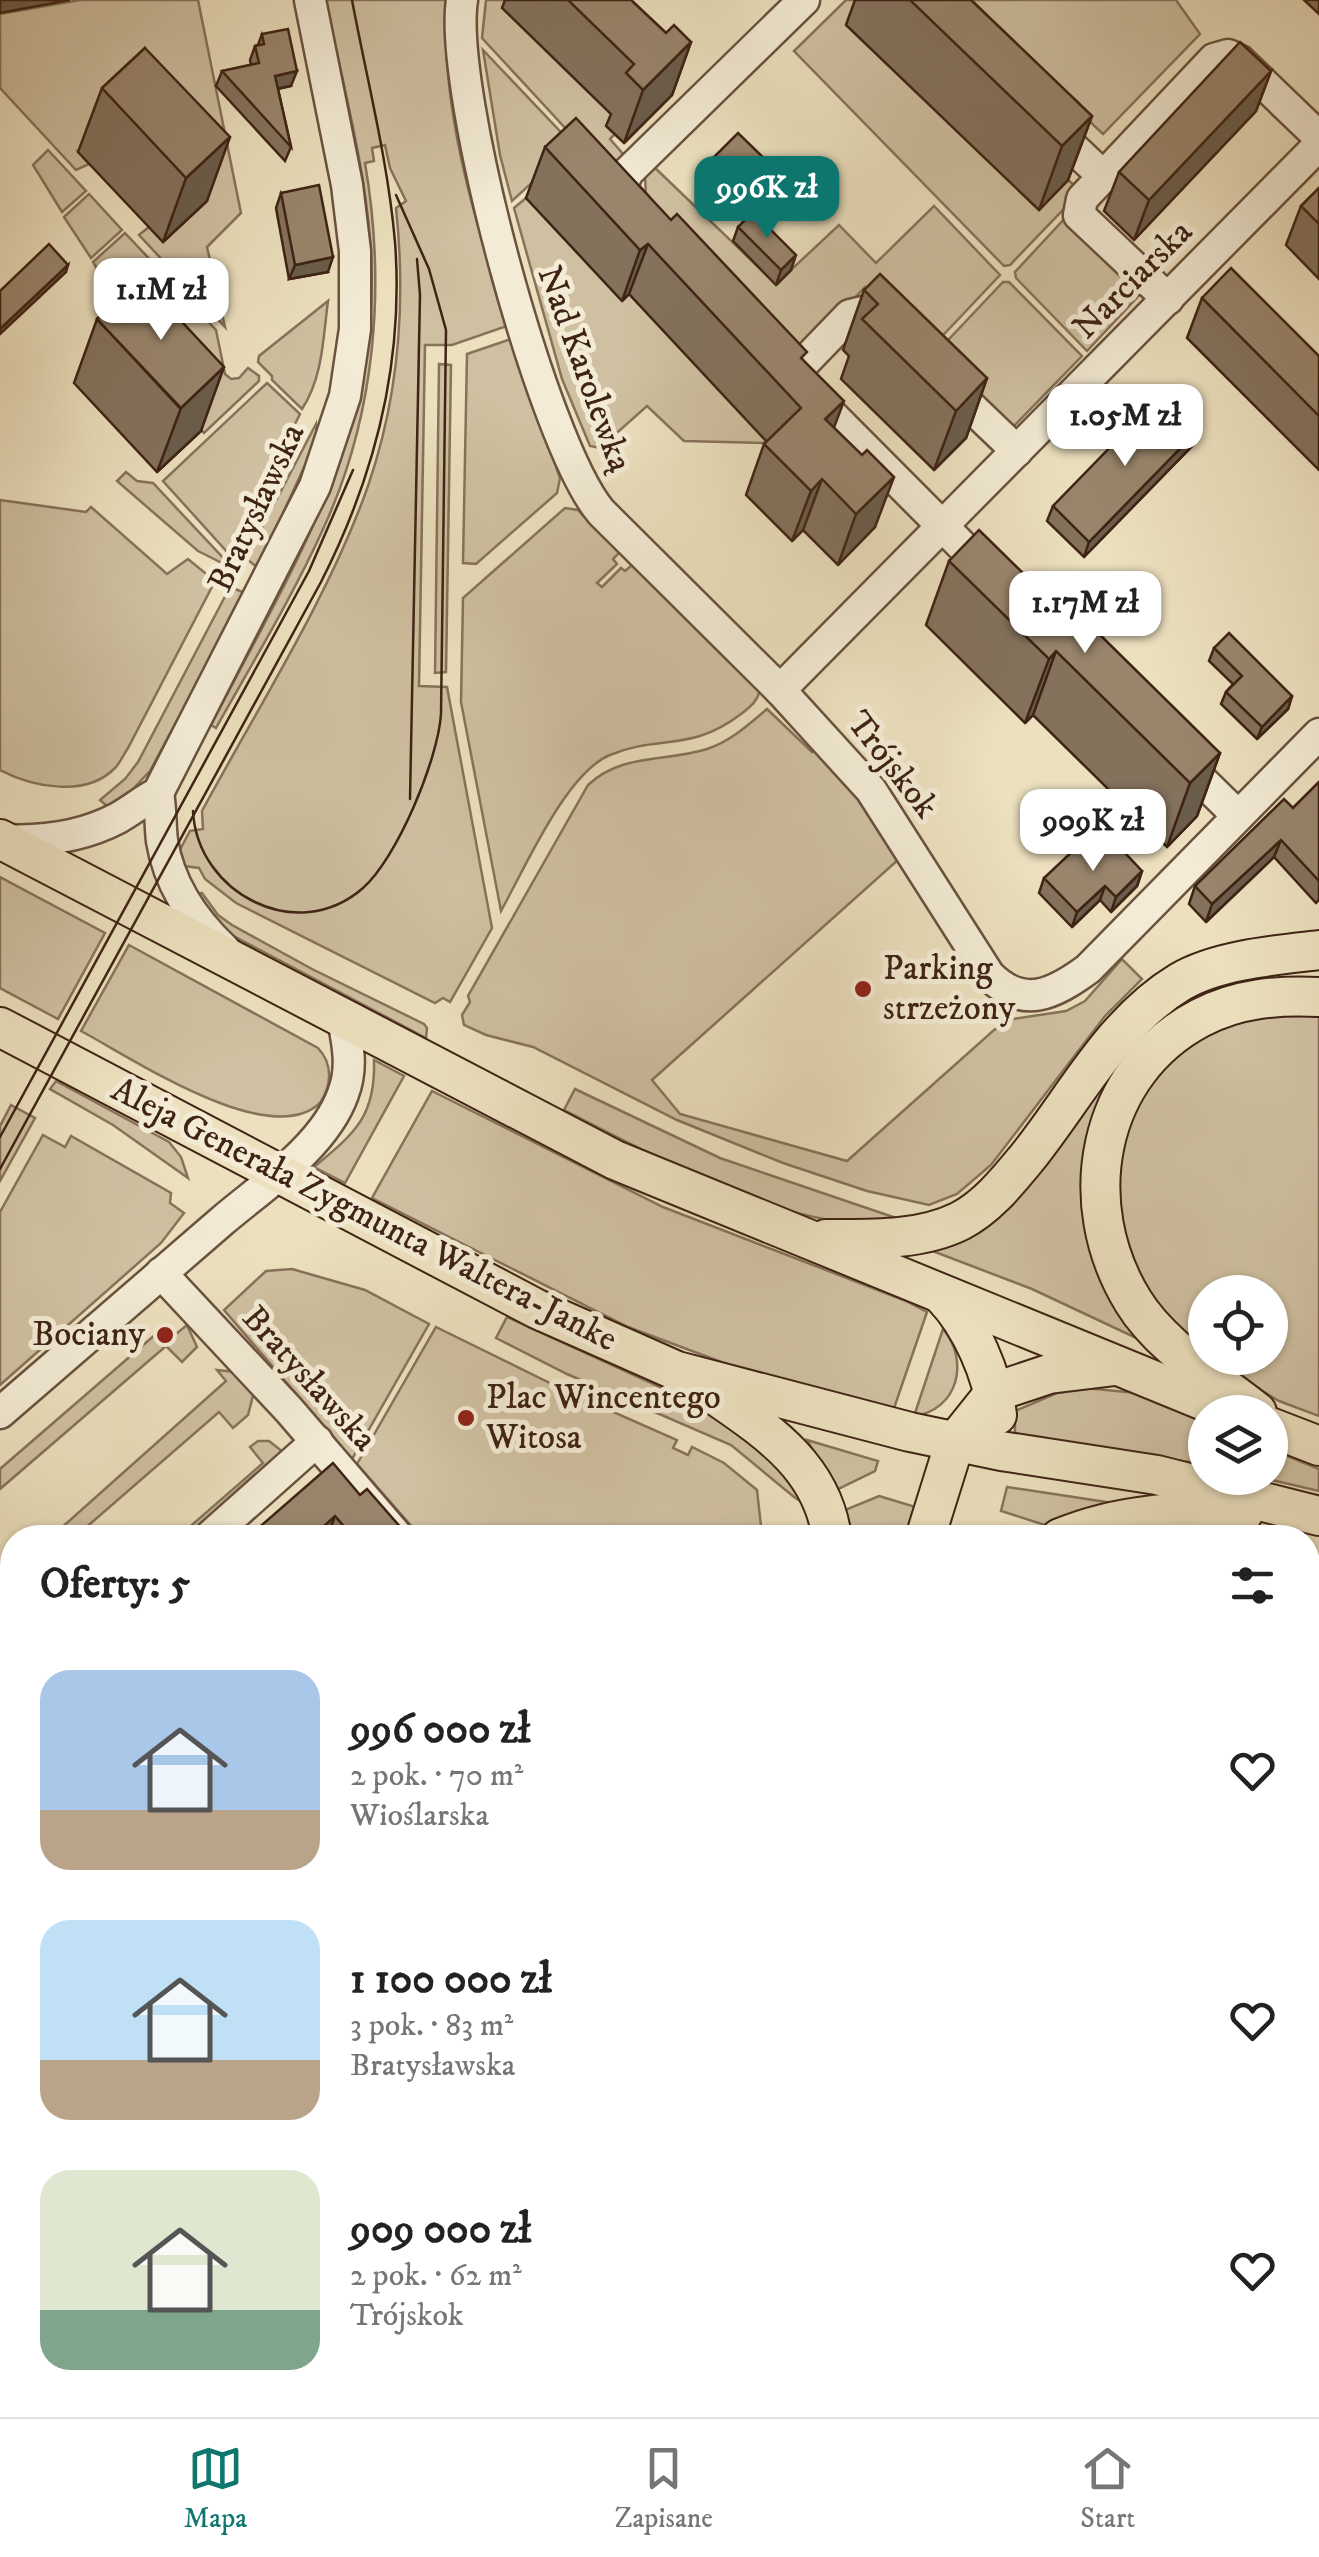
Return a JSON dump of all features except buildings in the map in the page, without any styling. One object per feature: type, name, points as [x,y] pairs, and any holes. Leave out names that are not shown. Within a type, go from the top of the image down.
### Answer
[{"type":"main road","points":[[0,839],[615,1160],[1190,1395]]},
{"type":"main road","points":[[810,1239],[915,1234],[958,1222],[1004,1186],[1103,1054],[1140,1013],[1181,981],[1250,958],[1319,950]]},
{"type":"main road","points":[[1235,1395],[1166,1339],[1132,1299],[1104,1227],[1099,1186],[1102,1147],[1128,1083],[1157,1048],[1184,1028],[1203,1016],[1251,1000],[1319,997]]},
{"type":"main road","name":"Aleja Generała Zygmunta Waltera-Janke","points":[[0,1028],[537,1309],[682,1373],[955,1442],[1158,1474],[1314,1515]]},
{"type":"main road","points":[[943,1296],[974,1343],[995,1392],[1001,1451]]},
{"type":"main road","points":[[930,1525],[955,1442],[995,1392],[1048,1374],[1122,1366]]},
{"type":"main road","points":[[682,1373],[774,1436],[796,1458],[826,1506],[830,1525]]},
{"type":"main road","points":[[1288,1432],[1319,1446]]},
{"type":"main road","points":[[1096,1525],[1152,1513],[1314,1515]]},
{"type":"street","name":"Bratysławska","points":[[158,793],[315,486],[348,379],[355,329],[354,229],[310,0]]},
{"type":"street","name":"Nad Karolewką","points":[[462,0],[460,44],[480,160],[525,328],[572,468],[601,512],[780,690]]},
{"type":"street","points":[[656,227],[621,190],[628,173],[804,0]]},
{"type":"street","points":[[1168,299],[1080,216],[1082,199],[1214,59],[1228,54],[1319,136]]},
{"type":"street","points":[[1031,108],[1104,177]]},
{"type":"street","name":"Narciarska","points":[[780,690],[1319,146]]},
{"type":"street","points":[[793,374],[850,315],[871,310],[1017,451]]},
{"type":"street","points":[[770,348],[1018,601]]},
{"type":"street","name":"Trójskok","points":[[780,690],[870,790],[989,976],[1014,994],[1045,993],[1088,968],[1319,734]]},
{"type":"street","points":[[1159,739],[1237,816]]},
{"type":"street","points":[[0,839],[44,840],[84,832],[124,815],[158,793],[164,853],[184,900],[209,935],[246,968]]},
{"type":"street","points":[[0,1413],[278,1173],[322,1130],[343,1094],[349,1073],[350,1053],[342,1019]]},
{"type":"street","name":"Bratysławska","points":[[162,1273],[389,1525]]},
{"type":"street","points":[[222,1525],[316,1441]]},
{"type":"shaded area","points":[[80,0],[198,0],[241,213],[207,247],[225,327],[139,235],[149,227],[163,242],[206,201],[79,152],[89,164],[76,170],[0,88],[0,14]]},
{"type":"shaded area","points":[[326,0],[448,0],[448,80],[454,122],[507,326],[452,345],[425,345],[419,686],[447,687],[492,928],[450,1002],[443,998],[435,1003],[236,903],[205,879],[199,868],[177,865],[175,859],[190,831],[203,829],[202,811],[333,569],[368,486],[387,418],[400,314],[396,208],[406,201],[390,168],[385,145],[372,148],[374,161],[365,163],[375,256],[372,348],[365,394],[342,484],[312,553],[216,728],[211,725],[327,493],[348,434],[363,372],[371,308],[370,240],[357,150]]},
{"type":"shaded area","points":[[486,0],[510,0],[632,74],[615,134],[610,139],[624,155],[605,171],[482,38]]},
{"type":"shaded area","points":[[846,0],[870,0],[847,26],[1039,210],[1068,180],[1081,191],[1010,265],[1004,266],[794,51]]},
{"type":"shaded area","points":[[960,0],[1176,0],[1200,34],[1103,134]]},
{"type":"shaded area","points":[[483,50],[573,145],[512,201],[500,155]]},
{"type":"shaded area","points":[[48,150],[86,191],[62,212],[33,165]]},
{"type":"shaded area","points":[[652,165],[776,284],[839,225],[876,263],[934,206],[1000,275],[930,349],[865,287],[799,357],[646,198],[645,175]]},
{"type":"shaded area","points":[[89,194],[122,230],[91,258],[64,217]]},
{"type":"shaded area","points":[[526,198],[622,300],[629,294],[768,443],[684,441],[647,406],[600,448],[590,446],[562,379],[514,208]]},
{"type":"shaded area","points":[[1067,216],[1145,289],[1087,351],[1016,278],[1015,272]]},
{"type":"shaded area","points":[[125,233],[156,266],[118,304],[93,262]]},
{"type":"shaded area","points":[[159,274],[216,330],[225,374],[231,379],[239,378],[248,368],[259,376],[259,381],[204,433],[105,327]]},
{"type":"shaded area","points":[[1003,282],[1009,282],[1082,356],[1011,429],[935,354]]},
{"type":"shaded area","points":[[328,301],[318,371],[302,409],[272,380],[258,362],[259,356]]},
{"type":"shaded area","points":[[511,339],[560,478],[557,493],[476,564],[463,563],[467,354]]},
{"type":"shaded area","points":[[439,364],[451,365],[446,672],[435,673]]},
{"type":"shaded area","points":[[267,383],[300,414],[229,554],[163,481]]},
{"type":"shaded area","points":[[316,424],[317,439],[258,568],[248,560],[248,554]]},
{"type":"shaded area","points":[[126,472],[137,481],[153,483],[226,561],[224,564],[198,551],[117,481]]},
{"type":"shaded area","points":[[0,500],[86,512],[91,507],[167,574],[188,559],[215,581],[120,761],[103,777],[89,783],[43,785],[0,770]]},
{"type":"shaded area","points":[[565,508],[578,510],[620,552],[613,559],[617,564],[597,583],[602,587],[621,568],[625,571],[632,565],[760,691],[747,709],[706,734],[628,749],[594,765],[548,824],[501,911],[461,702],[463,598]]},
{"type":"shaded area","points":[[230,587],[245,593],[150,771],[108,807],[100,800],[138,762]]},
{"type":"shaded area","points":[[767,709],[812,752],[818,747],[847,779],[899,859],[652,1080],[680,1114],[847,1161],[994,1030],[1013,1019],[1066,1011],[1085,1001],[1122,959],[1142,979],[1105,1016],[991,1165],[957,1194],[929,1205],[867,1191],[783,1163],[677,1120],[533,1047],[464,1025],[462,1015],[470,1002],[468,996],[588,785],[630,763],[716,746]]},
{"type":"shaded area","points":[[0,877],[105,933],[58,1019],[0,988]]},
{"type":"shaded area","points":[[202,893],[218,915],[232,925],[424,1024],[426,1038],[222,930],[197,894]]},
{"type":"shaded area","points":[[129,945],[318,1048],[329,1075],[320,1103],[297,1115],[268,1116],[235,1108],[166,1078],[81,1031]]},
{"type":"shaded area","points":[[1319,1012],[1319,1416],[1288,1404],[1288,1395],[1269,1395],[1235,1375],[1288,1375],[1288,1275],[1188,1275],[1188,1337],[1142,1286],[1114,1205],[1123,1128],[1164,1063],[1231,1019]]},
{"type":"shaded area","points":[[1124,1053],[1129,1059],[1095,1120],[1149,1344],[1032,1289],[922,1247]]},
{"type":"shaded area","points":[[374,1060],[404,1076],[345,1183],[314,1167],[352,1133],[367,1110]]},
{"type":"shaded area","points":[[56,1081],[169,1142],[181,1157],[188,1178],[113,1125],[50,1089]]},
{"type":"shaded area","points":[[575,1089],[720,1158],[902,1220],[869,1224],[827,1220],[749,1198],[564,1110]]},
{"type":"shaded area","points":[[432,1091],[663,1207],[927,1312],[892,1414],[748,1372],[628,1327],[372,1198]]},
{"type":"shaded area","points":[[11,1105],[35,1118],[0,1181],[0,1126]]},
{"type":"shaded area","points":[[43,1135],[65,1147],[71,1136],[171,1193],[170,1203],[184,1213],[161,1243],[0,1385],[0,1212]]},
{"type":"shaded area","points":[[292,1269],[365,1290],[429,1324],[352,1459],[224,1310],[266,1271]]},
{"type":"shaded area","points":[[507,1317],[732,1420],[808,1499],[800,1501],[794,1497],[731,1445],[567,1374],[496,1338]]},
{"type":"shaded area","points":[[187,1325],[197,1347],[182,1362],[166,1346],[0,1489],[0,1469],[156,1334],[165,1343]]},
{"type":"shaded area","name":"Plac Wincentego Witosa","points":[[436,1327],[566,1391],[561,1402],[572,1407],[577,1396],[677,1440],[673,1448],[688,1455],[692,1447],[724,1463],[757,1490],[761,1525],[410,1525],[357,1464]]},
{"type":"shaded area","points":[[943,1329],[956,1355],[955,1382],[941,1404],[914,1416]]},
{"type":"shaded area","points":[[217,1370],[237,1372],[255,1388],[248,1415],[233,1428],[219,1412],[89,1525],[65,1525],[226,1381]]},
{"type":"shaded area","points":[[1085,1388],[1137,1393],[1188,1414],[1188,1462],[1015,1439],[1015,1411],[1057,1393]]},
{"type":"shaded area","points":[[807,1440],[878,1461],[875,1471],[836,1490]]},
{"type":"shaded area","points":[[258,1441],[269,1441],[283,1452],[201,1525],[192,1525],[263,1463],[250,1447]]},
{"type":"shaded area","points":[[1288,1456],[1319,1469],[1319,1491],[1288,1484]]},
{"type":"shaded area","points":[[1007,1487],[1113,1503],[1051,1525],[1001,1511]]},
{"type":"shaded area","points":[[879,1496],[919,1508],[914,1525],[847,1525],[845,1510]]},
{"type":"tram line","points":[[0,1169],[321,582],[371,459],[390,374],[397,286],[392,212],[352,0]]},
{"type":"tram line","points":[[193,811],[199,840],[212,866],[231,887],[255,902],[281,911],[309,912],[337,905],[376,874],[402,832],[424,781],[441,714],[446,330],[429,269],[396,195]]},
{"type":"tram line","points":[[410,799],[420,295],[417,259]]},
{"type":"tram line","points":[[0,1137],[309,571],[353,470]]},
{"type":"place","name":"Parking strzeżony","points":[[863,989]]},
{"type":"place","name":"Bociany","points":[[165,1335]]},
{"type":"place","name":"Plac Wincentego Witosa","points":[[466,1418]]}]
